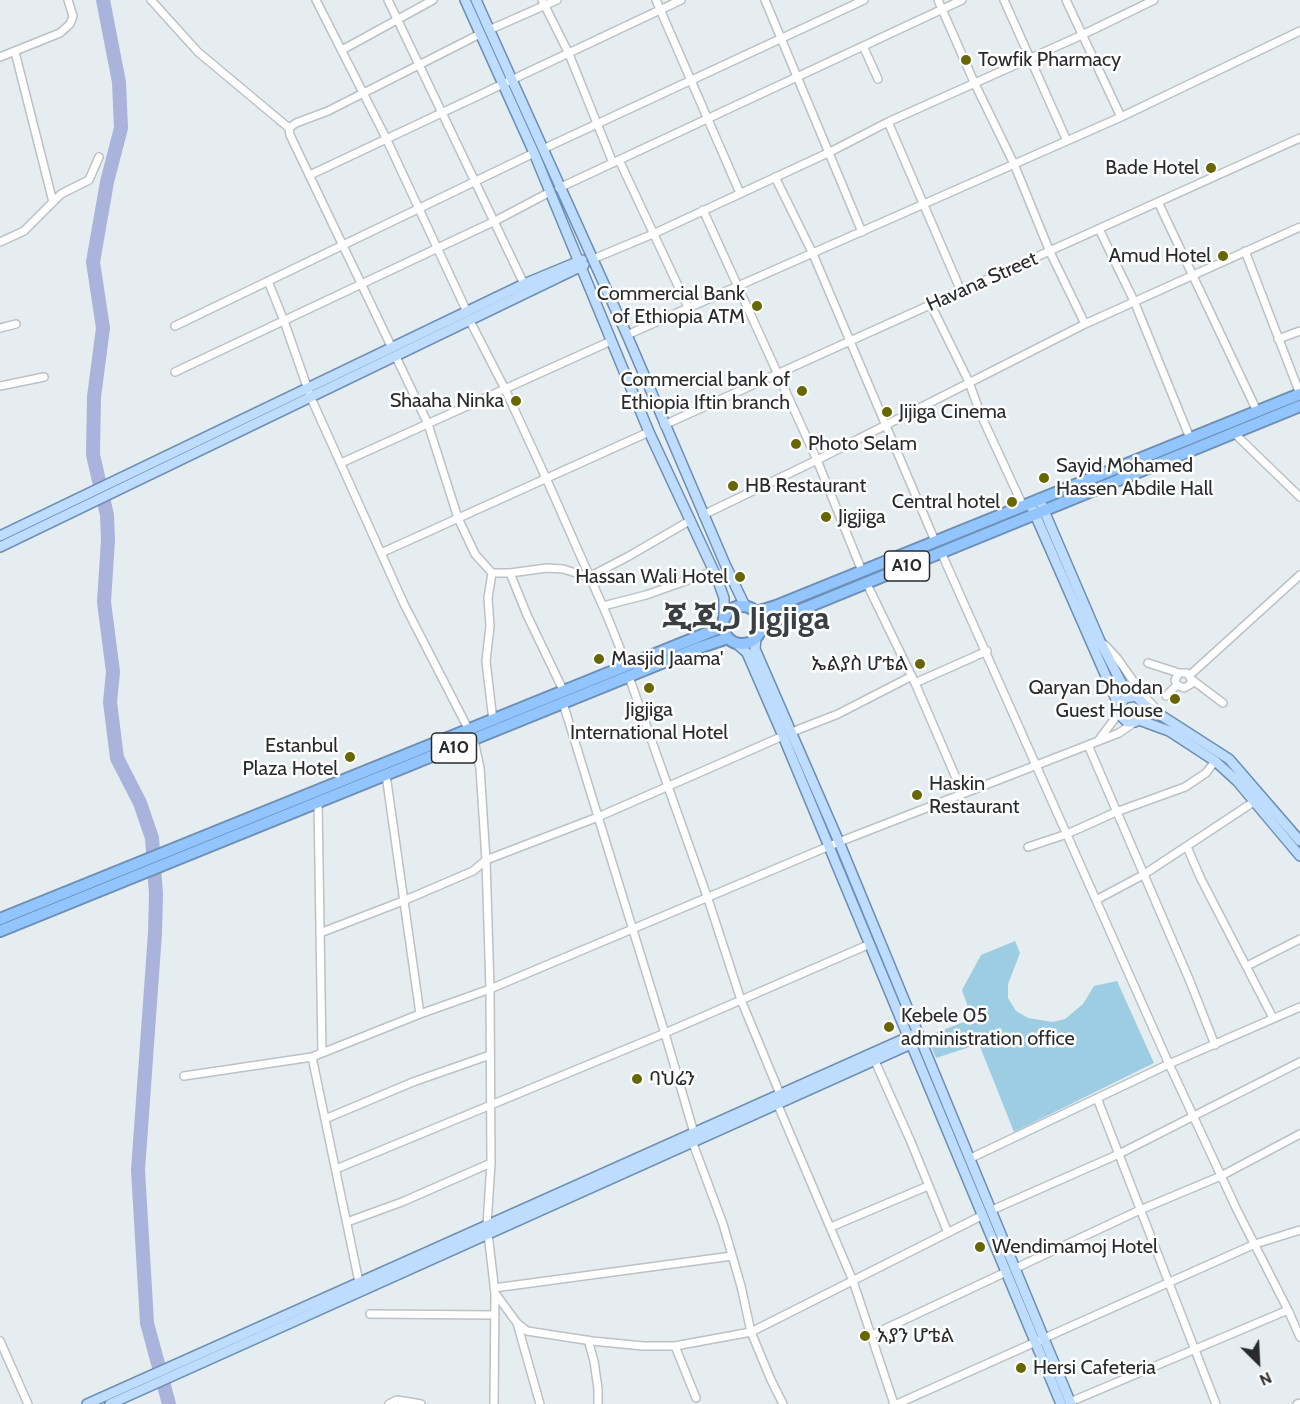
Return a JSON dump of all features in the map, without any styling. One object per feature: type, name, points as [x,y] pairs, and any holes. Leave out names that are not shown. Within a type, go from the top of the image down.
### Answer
[{"type":"highway","name":"A10","points":[[761,626],[941,552],[1034,506],[1190,438],[1300,394]]},
{"type":"highway","name":"A10","points":[[756,612],[935,542],[1235,433],[1300,406]]},
{"type":"highway","name":"A10","points":[[0,931],[187,849],[471,735],[563,703],[723,621],[731,608],[745,606]]},
{"type":"highway","points":[[745,606],[756,612],[761,626],[756,638]]},
{"type":"highway","points":[[723,621],[732,641]]},
{"type":"highway","name":"A10","points":[[187,849],[318,803],[386,775],[471,735],[493,720],[564,692],[732,641],[744,644],[756,638]]},
{"type":"highway","name":"A10","points":[[0,919],[136,871]]},
{"type":"main road","points":[[465,0],[484,32],[539,151],[555,190],[579,264],[610,341],[649,432],[714,571],[724,598],[723,621]]},
{"type":"main road","points":[[476,0],[484,32]]},
{"type":"main road","points":[[555,190],[593,259],[745,606]]},
{"type":"main road","points":[[469,316],[524,284],[593,259]]},
{"type":"main road","points":[[0,547],[76,506],[579,264]]},
{"type":"main road","points":[[0,536],[76,506]]},
{"type":"main road","points":[[1034,506],[1128,696]]},
{"type":"main road","points":[[1034,506],[1119,709],[1127,722],[1138,721],[1169,731],[1215,761],[1255,801],[1300,856]]},
{"type":"main road","points":[[756,638],[754,649],[829,846],[870,944],[970,1158],[992,1210],[1011,1270],[1068,1403]]},
{"type":"main road","points":[[732,641],[747,653],[839,842],[983,1215],[1011,1270]]},
{"type":"main road","points":[[1119,709],[1122,700],[1128,696],[1136,696],[1145,705],[1229,759],[1300,840]]},
{"type":"main road","points":[[1138,721],[1145,714],[1145,705]]},
{"type":"main road","points":[[779,1099],[874,1059],[915,1038]]},
{"type":"main road","points":[[87,1404],[140,1385],[208,1355],[915,1038]]},
{"type":"main road","points":[[208,1355],[359,1282],[488,1229]]},
{"type":"main road","points":[[110,1404],[140,1385]]},
{"type":"street","points":[[0,57],[60,33],[70,24],[73,16],[68,0]]},
{"type":"street","points":[[151,0],[198,52],[289,128],[290,135],[428,424],[458,518],[475,554],[492,573],[547,568],[563,569],[589,577],[691,520]]},
{"type":"street","points":[[388,0],[477,181],[524,284]]},
{"type":"street","points":[[342,50],[433,0]]},
{"type":"street","points":[[289,128],[328,111],[543,3],[557,0]]},
{"type":"street","points":[[656,0],[740,193]]},
{"type":"street","points":[[310,175],[681,0]]},
{"type":"street","points":[[765,0],[862,232]]},
{"type":"street","points":[[175,326],[539,151],[864,0]]},
{"type":"street","points":[[938,0],[974,82],[1014,164],[1050,252],[1084,324]]},
{"type":"street","points":[[175,372],[495,221],[555,190],[962,0]]},
{"type":"street","points":[[1005,0],[1067,141]]},
{"type":"street","points":[[1066,0],[1121,117]]},
{"type":"street","points":[[593,259],[653,234],[830,152],[888,122],[1154,0]]},
{"type":"street","points":[[318,1],[438,247],[603,606],[708,899],[741,1000],[853,1281],[896,1404],[1255,1244],[1300,1230]]},
{"type":"street","points":[[543,3],[616,162],[688,307]]},
{"type":"street","points":[[627,335],[1121,117],[1300,31]]},
{"type":"street","points":[[863,46],[878,80]]},
{"type":"street","points":[[15,52],[53,202]]},
{"type":"street","points":[[888,122],[961,291]]},
{"type":"street","name":"Havana Street","points":[[664,425],[1300,138]]},
{"type":"street","points":[[0,242],[24,231],[61,194],[88,180],[99,157]]},
{"type":"street","points":[[775,177],[813,254],[887,424],[935,542]]},
{"type":"street","points":[[1158,202],[1203,302],[1257,411]]},
{"type":"street","points":[[703,210],[817,460],[862,571]]},
{"type":"street","points":[[704,515],[1084,324],[1300,227]]},
{"type":"street","points":[[1099,229],[1134,301],[1190,438]]},
{"type":"street","points":[[1245,251],[1300,394]]},
{"type":"street","points":[[268,281],[309,394],[404,604],[471,735],[480,768],[486,860],[490,989],[491,1163],[488,1229],[495,1314],[494,1404]]},
{"type":"street","points":[[931,305],[969,382],[980,413],[1034,506]]},
{"type":"street","points":[[0,328],[16,324]]},
{"type":"street","points":[[1278,339],[1300,331]]},
{"type":"street","points":[[341,463],[610,341]]},
{"type":"street","points":[[0,386],[44,377]]},
{"type":"street","points":[[1225,424],[1300,497]]},
{"type":"street","points":[[381,553],[649,432]]},
{"type":"street","points":[[941,552],[1169,1064],[1221,1176],[1288,1310],[1296,1317],[1300,1337]]},
{"type":"street","points":[[603,606],[646,595],[714,571]]},
{"type":"street","points":[[492,573],[488,598],[490,626],[486,661],[493,720]]},
{"type":"street","points":[[510,573],[527,615],[564,692]]},
{"type":"street","points":[[1179,673],[1175,680],[1177,685],[1188,687],[1191,677],[1300,575]]},
{"type":"street","points":[[866,582],[913,680],[963,794]]},
{"type":"street","points":[[1100,641],[1117,658],[1144,696],[1162,715]]},
{"type":"street","points":[[320,933],[403,901],[473,871],[486,860],[598,817],[913,680],[987,651]]},
{"type":"street","points":[[1148,663],[1179,673],[1187,673],[1224,703]]},
{"type":"street","points":[[1166,696],[1177,685]]},
{"type":"street","points":[[563,703],[665,1033],[693,1137],[732,1256],[751,1332],[783,1404]]},
{"type":"street","points":[[1098,741],[1119,709]]},
{"type":"street","points":[[184,1076],[312,1057],[490,989],[708,899],[829,846],[1119,733],[1138,721]]},
{"type":"street","points":[[1088,745],[1215,1045]]},
{"type":"street","points":[[1028,847],[1185,787],[1206,773],[1215,761]]},
{"type":"street","points":[[386,775],[420,1014]]},
{"type":"street","points":[[1096,900],[1143,875],[1255,801]]},
{"type":"street","points":[[318,803],[322,1053]]},
{"type":"street","points":[[1187,847],[1201,879],[1273,1018]]},
{"type":"street","points":[[1247,966],[1300,939]]},
{"type":"street","points":[[336,1169],[665,1033],[870,944]]},
{"type":"street","points":[[970,1158],[1169,1064],[1300,1007]]},
{"type":"street","points":[[325,1119],[413,1082],[490,1055]]},
{"type":"street","points":[[312,1057],[359,1282]]},
{"type":"street","points":[[874,1059],[948,1233]]},
{"type":"street","points":[[992,1210],[1119,1154],[1300,1062]]},
{"type":"street","points":[[1097,1098],[1216,1404]]},
{"type":"street","points":[[872,1335],[1140,1210],[1221,1176],[1300,1134]]},
{"type":"street","points":[[346,1222],[402,1202],[491,1163]]},
{"type":"street","points":[[831,1227],[928,1186]]},
{"type":"street","points":[[494,1291],[517,1323],[527,1331],[643,1346],[675,1346],[751,1332],[983,1215]]},
{"type":"street","points":[[494,1291],[732,1256]]},
{"type":"street","points":[[1068,1403],[1288,1310]]},
{"type":"street","points":[[370,1314],[495,1314]]},
{"type":"street","points":[[517,1323],[540,1404]]},
{"type":"street","points":[[588,1340],[594,1361],[598,1404]]},
{"type":"street","points":[[0,1341],[28,1404]]},
{"type":"street","points":[[675,1346],[696,1398]]},
{"type":"street","points":[[389,1404],[397,1400],[421,1404]]},
{"type":"shaded area","points":[[1015,941],[1020,953],[1008,984],[1008,998],[1016,1011],[1028,1018],[1053,1022],[1065,1019],[1083,1004],[1094,986],[1117,981],[1154,1063],[1014,1132],[979,1044],[936,1058],[927,1036],[972,1019],[962,990],[981,955]]},
{"type":"waterway","points":[[103,0],[119,82],[121,128],[107,182],[93,262],[103,328],[94,397],[93,455],[107,515],[108,540],[104,602],[113,672],[110,702],[117,758],[140,803],[152,838],[156,894],[155,933],[138,1170],[147,1323],[169,1404]]},
{"type":"place","name":"Towfik Pharmacy","points":[[966,60]]},
{"type":"place","name":"Bade Hotel","points":[[1211,168]]},
{"type":"place","name":"Amud Hotel","points":[[1223,256]]},
{"type":"place","name":"Commercial Bank of Ethiopia ATM","points":[[757,306]]},
{"type":"place","name":"Commercial bank of Ethiopia Iftin branch","points":[[802,391]]},
{"type":"place","name":"Shaaha Ninka","points":[[516,401]]},
{"type":"place","name":"Jijiga Cinema","points":[[887,412]]},
{"type":"place","name":"Photo Selam","points":[[796,444]]},
{"type":"place","name":"Sayid Mohamed Hassen Abdile Hall","points":[[1044,478]]},
{"type":"place","name":"HB Restaurant","points":[[733,486]]},
{"type":"place","name":"Central hotel","points":[[1012,502]]},
{"type":"place","name":"Jigjiga","points":[[826,517]]},
{"type":"place","name":"Hassan Wali Hotel","points":[[740,577]]},
{"type":"place","name":"Masjid Jaama'","points":[[599,659]]},
{"type":"place","name":"ኤልያስ ሆቴል","points":[[920,664]]},
{"type":"place","name":"Jigjiga International Hotel","points":[[649,688]]},
{"type":"place","name":"Qaryan Dhodan Guest House","points":[[1175,699]]},
{"type":"place","name":"Estanbul Plaza Hotel","points":[[350,757]]},
{"type":"place","name":"Haskin Restaurant","points":[[917,795]]},
{"type":"place","name":"Kebele 05 administration office","points":[[889,1027]]},
{"type":"place","name":"ባህሬን","points":[[637,1079]]},
{"type":"place","name":"Wendimamoj Hotel","points":[[980,1247]]},
{"type":"place","name":"አያን ሆቴል","points":[[865,1336]]},
{"type":"place","name":"Hersi Cafeteria","points":[[1021,1368]]},
{"type":"district","name":"ጂጂጋ Jigjiga","points":[[746,620]]}]
